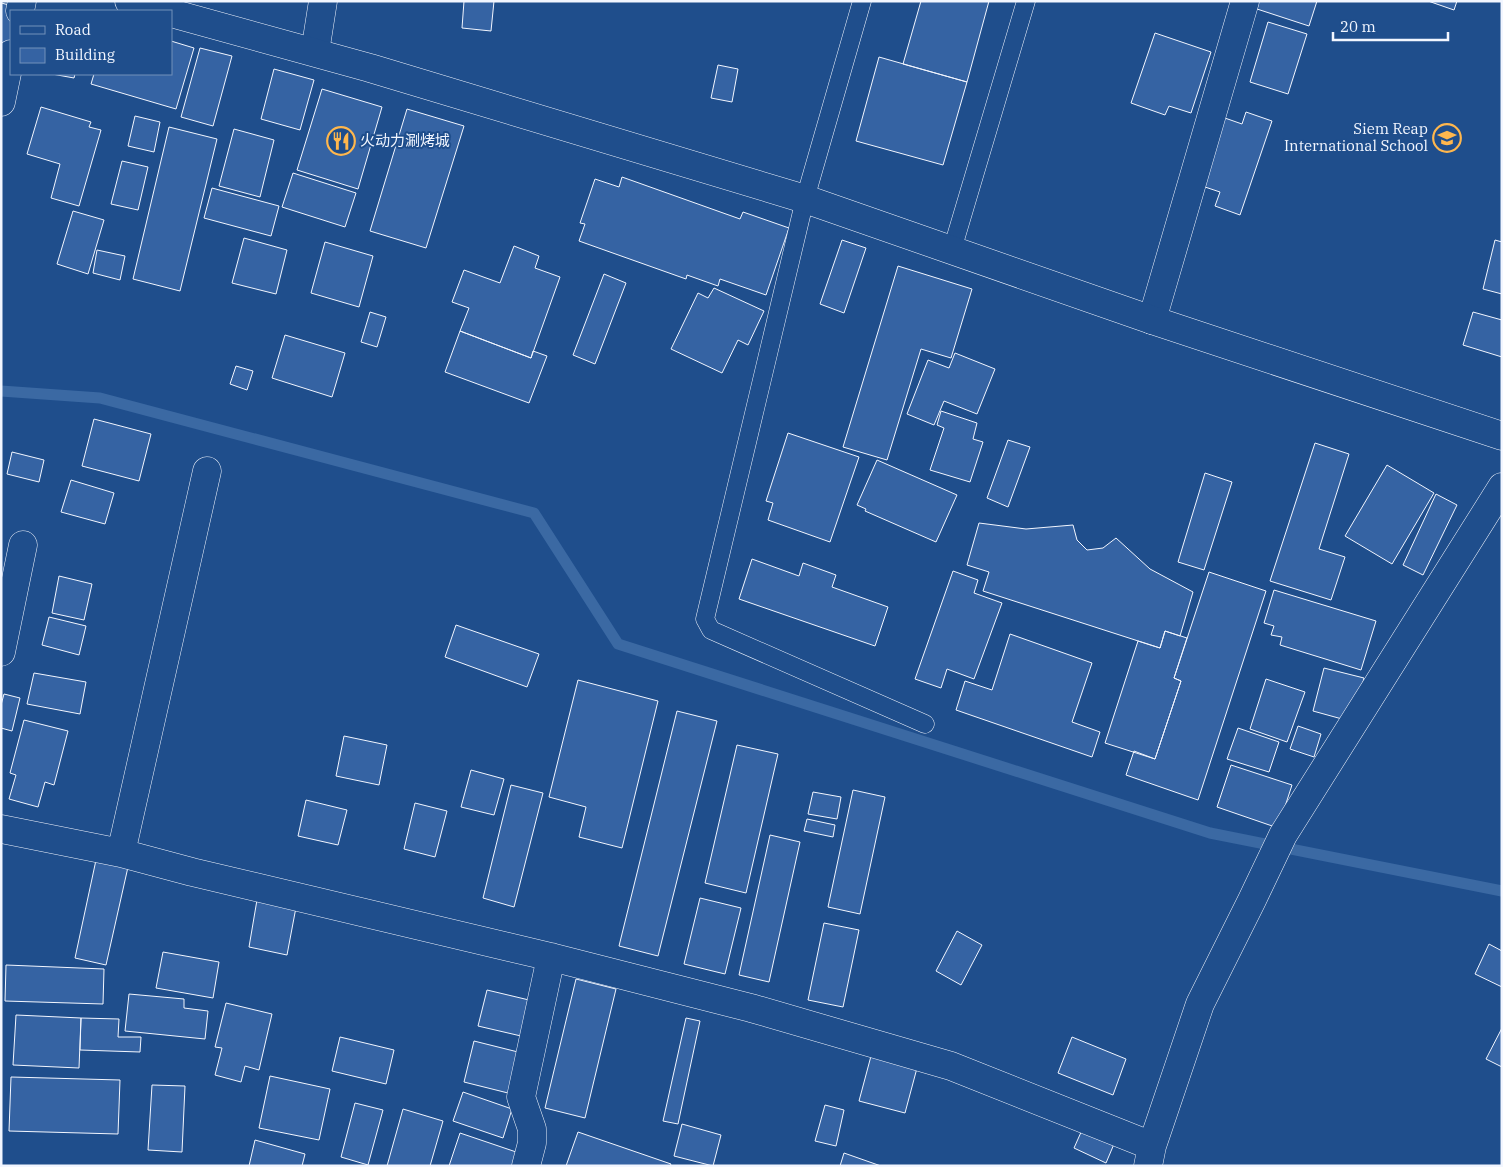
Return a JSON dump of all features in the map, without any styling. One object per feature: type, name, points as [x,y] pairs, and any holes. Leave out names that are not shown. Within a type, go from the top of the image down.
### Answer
[{"type":"street","points":[[129,1],[162,10]]},
{"type":"street","points":[[315,52],[323,1]]},
{"type":"street","points":[[1152,320],[1245,1]]},
{"type":"street","points":[[172,13],[315,52],[805,198],[1152,320],[1502,436]]},
{"type":"street","points":[[1,102],[10,59]]},
{"type":"street","points":[[121,853],[207,471]]},
{"type":"street","points":[[1,830],[121,853],[192,872],[551,957],[751,1008],[951,1066],[1150,1156],[1200,1004],[1282,835],[1502,487]]},
{"type":"street","points":[[1,652],[22,545]]},
{"type":"street","points":[[526,1166],[532,1143],[532,1129],[521,1097],[551,957]]},
{"type":"lane","points":[[862,1],[805,198],[705,619],[711,630],[925,724]]},
{"type":"lane","points":[[952,250],[1026,1]]},
{"type":"building","points":[[464,1],[494,1],[491,31],[462,28]]},
{"type":"building","points":[[921,1],[989,1],[967,82],[903,64]]},
{"type":"building","points":[[1259,1],[1317,1],[1309,26],[1257,9]]},
{"type":"building","points":[[1428,1],[1457,1],[1454,10]]},
{"type":"building","points":[[1,3],[18,7],[10,10],[10,45],[5,69],[1,68]]},
{"type":"building","points":[[1268,22],[1307,34],[1288,94],[1250,82]]},
{"type":"building","points":[[1155,33],[1211,52],[1191,113],[1169,106],[1165,115],[1131,103]]},
{"type":"building","points":[[172,41],[194,48],[176,109],[91,84],[94,75],[172,75]]},
{"type":"building","points":[[200,48],[232,56],[213,126],[181,117]]},
{"type":"building","points":[[879,57],[967,82],[943,165],[856,141]]},
{"type":"building","points":[[718,65],[738,69],[732,102],[711,98]]},
{"type":"building","points":[[274,69],[314,80],[300,130],[261,119]]},
{"type":"building","points":[[58,75],[75,75],[74,78]]},
{"type":"building","points":[[322,89],[382,107],[358,189],[297,170]]},
{"type":"building","points":[[41,107],[91,122],[89,127],[101,130],[79,206],[51,198],[60,164],[27,154]]},
{"type":"building","points":[[407,109],[464,126],[426,248],[370,231]]},
{"type":"building","points":[[1246,112],[1272,121],[1240,215],[1215,206],[1220,192],[1199,185],[1222,117],[1242,124]]},
{"type":"building","points":[[135,116],[160,122],[154,152],[128,146]]},
{"type":"building","points":[[169,127],[217,139],[180,291],[133,279]]},
{"type":"building","points":[[234,129],[274,140],[260,197],[219,186]]},
{"type":"building","points":[[122,161],[148,167],[138,210],[111,204]]},
{"type":"building","points":[[293,173],[356,193],[345,227],[282,207]]},
{"type":"building","points":[[622,177],[740,219],[743,212],[789,228],[766,295],[720,279],[718,286],[687,275],[686,279],[579,241],[585,224],[580,223],[595,179],[619,187]]},
{"type":"building","points":[[212,188],[279,206],[271,236],[204,218]]},
{"type":"building","points":[[73,211],[104,220],[88,274],[57,264]]},
{"type":"building","points":[[244,238],[287,250],[276,294],[232,283]]},
{"type":"building","points":[[842,240],[866,248],[844,313],[820,304]]},
{"type":"building","points":[[1495,240],[1502,242],[1502,294],[1483,289]]},
{"type":"building","points":[[325,242],[373,256],[359,307],[311,293]]},
{"type":"building","points":[[514,246],[539,256],[535,268],[560,277],[531,358],[460,331],[469,308],[452,302],[464,270],[500,283]]},
{"type":"building","points":[[97,250],[125,256],[120,280],[93,273]]},
{"type":"building","points":[[898,266],[972,289],[951,358],[921,349],[887,460],[843,447]]},
{"type":"building","points":[[604,274],[626,283],[595,364],[573,355]]},
{"type":"building","points":[[714,288],[764,311],[748,345],[738,340],[722,373],[671,349],[698,293],[708,298]]},
{"type":"building","points":[[370,312],[386,317],[377,347],[361,342]]},
{"type":"building","points":[[1473,312],[1502,320],[1502,357],[1463,345]]},
{"type":"building","points":[[460,331],[531,358],[533,351],[547,356],[529,403],[445,372]]},
{"type":"building","points":[[285,335],[345,353],[332,397],[272,378]]},
{"type":"building","points":[[955,353],[995,369],[977,414],[944,401],[934,425],[907,414],[928,360],[949,368]]},
{"type":"building","points":[[236,366],[253,371],[247,390],[230,384]]},
{"type":"building","points":[[941,411],[977,423],[973,439],[983,442],[970,482],[930,470],[944,428],[937,425]]},
{"type":"building","points":[[94,419],[151,434],[139,481],[82,466]]},
{"type":"building","points":[[788,433],[859,457],[830,542],[768,520],[773,503],[766,501]]},
{"type":"building","points":[[1008,440],[1030,447],[1008,507],[987,498]]},
{"type":"building","points":[[1315,443],[1349,454],[1319,549],[1345,557],[1331,600],[1270,581]]},
{"type":"building","points":[[12,452],[44,460],[39,482],[7,474]]},
{"type":"building","points":[[877,460],[957,495],[936,542],[865,511],[866,509],[857,505]]},
{"type":"building","points":[[1387,465],[1434,493],[1392,564],[1345,536]]},
{"type":"building","points":[[1205,473],[1232,482],[1204,570],[1178,562]]},
{"type":"building","points":[[71,480],[114,493],[105,524],[61,512]]},
{"type":"building","points":[[1436,494],[1457,505],[1423,575],[1403,565]]},
{"type":"building","points":[[979,523],[1026,529],[1073,525],[1077,540],[1087,550],[1103,548],[1116,538],[1150,569],[1193,592],[1180,636],[1165,631],[1160,648],[983,591],[989,572],[967,565]]},
{"type":"building","points":[[752,559],[799,576],[803,563],[836,575],[832,587],[888,607],[875,646],[739,599]]},
{"type":"building","points":[[953,571],[978,580],[974,593],[1002,603],[974,679],[947,669],[941,688],[915,679]]},
{"type":"building","points":[[1209,572],[1266,591],[1198,800],[1126,775],[1134,751],[1155,759],[1181,681],[1174,678]]},
{"type":"building","points":[[59,576],[92,584],[84,620],[52,613]]},
{"type":"building","points":[[1274,590],[1376,621],[1361,670],[1280,645],[1282,637],[1271,635],[1274,626],[1264,623]]},
{"type":"building","points":[[49,617],[86,626],[79,655],[42,645]]},
{"type":"building","points":[[456,625],[539,654],[527,687],[445,657]]},
{"type":"building","points":[[1165,631],[1187,638],[1174,678],[1181,681],[1155,759],[1105,743],[1138,641],[1160,648]]},
{"type":"building","points":[[1010,634],[1092,663],[1072,722],[1100,732],[1092,757],[956,710],[965,681],[992,690]]},
{"type":"building","points":[[1324,668],[1364,678],[1353,722],[1313,711]]},
{"type":"building","points":[[34,673],[86,682],[80,714],[27,704]]},
{"type":"building","points":[[1266,679],[1305,692],[1287,742],[1250,729]]},
{"type":"building","points":[[578,680],[658,701],[622,848],[579,837],[586,807],[549,797]]},
{"type":"building","points":[[4,694],[20,698],[12,731],[1,728],[1,705]]},
{"type":"building","points":[[677,711],[717,721],[658,956],[619,946]]},
{"type":"building","points":[[24,720],[68,731],[54,785],[45,782],[38,807],[9,799],[16,775],[10,773]]},
{"type":"building","points":[[1298,726],[1321,734],[1314,757],[1290,749]]},
{"type":"building","points":[[1238,728],[1279,742],[1269,772],[1227,759]]},
{"type":"building","points":[[344,736],[387,745],[379,785],[336,776]]},
{"type":"building","points":[[737,745],[778,754],[746,893],[705,883]]},
{"type":"building","points":[[1231,765],[1292,785],[1278,828],[1217,807]]},
{"type":"building","points":[[471,770],[504,779],[494,815],[461,807]]},
{"type":"building","points":[[511,785],[543,793],[514,907],[483,898]]},
{"type":"building","points":[[853,790],[885,797],[860,914],[828,907]]},
{"type":"building","points":[[813,792],[841,797],[837,819],[808,814]]},
{"type":"building","points":[[306,800],[347,810],[338,845],[298,836]]},
{"type":"building","points":[[415,803],[447,811],[435,857],[404,849]]},
{"type":"building","points":[[807,819],[835,825],[833,837],[804,831]]},
{"type":"building","points":[[770,835],[800,842],[769,982],[739,975]]},
{"type":"building","points":[[96,860],[128,867],[106,965],[75,958]]},
{"type":"building","points":[[258,894],[297,902],[287,955],[249,947]]},
{"type":"building","points":[[700,898],[741,908],[725,974],[684,964]]},
{"type":"building","points":[[824,923],[859,930],[843,1007],[808,1000]]},
{"type":"building","points":[[957,931],[982,945],[961,985],[936,971]]},
{"type":"building","points":[[1489,944],[1502,951],[1502,987],[1475,974]]},
{"type":"building","points":[[163,952],[219,962],[213,998],[156,988]]},
{"type":"building","points":[[6,965],[104,969],[103,1004],[5,1001]]},
{"type":"building","points":[[576,979],[616,989],[585,1118],[545,1108]]},
{"type":"building","points":[[487,990],[529,1000],[521,1036],[478,1026]]},
{"type":"building","points":[[129,994],[184,999],[184,1008],[208,1011],[205,1039],[125,1031]]},
{"type":"building","points":[[226,1003],[272,1014],[259,1070],[245,1066],[241,1082],[215,1075],[222,1048],[215,1047]]},
{"type":"building","points":[[16,1015],[81,1018],[79,1068],[13,1065]]},
{"type":"building","points":[[81,1018],[119,1019],[118,1037],[141,1037],[140,1052],[80,1050]]},
{"type":"building","points":[[686,1018],[700,1021],[678,1124],[663,1121]]},
{"type":"building","points":[[1502,1028],[1502,1067],[1486,1059]]},
{"type":"building","points":[[340,1037],[394,1050],[386,1084],[332,1071]]},
{"type":"building","points":[[1072,1037],[1126,1059],[1113,1095],[1058,1073]]},
{"type":"building","points":[[474,1041],[518,1052],[508,1093],[464,1082]]},
{"type":"building","points":[[871,1056],[917,1068],[905,1113],[859,1101]]},
{"type":"building","points":[[270,1076],[330,1089],[319,1140],[259,1128]]},
{"type":"building","points":[[11,1077],[120,1080],[118,1134],[9,1131]]},
{"type":"building","points":[[152,1085],[185,1086],[182,1152],[148,1150]]},
{"type":"building","points":[[463,1092],[512,1109],[503,1138],[453,1121]]},
{"type":"building","points":[[355,1103],[383,1110],[368,1165],[341,1157]]},
{"type":"building","points":[[825,1105],[844,1110],[836,1146],[815,1141]]},
{"type":"building","points":[[403,1109],[443,1121],[430,1166],[387,1166]]},
{"type":"building","points":[[682,1124],[721,1135],[713,1166],[674,1156]]},
{"type":"building","points":[[1082,1130],[1114,1144],[1106,1163],[1074,1148]]},
{"type":"building","points":[[578,1132],[671,1164],[670,1166],[566,1166]]},
{"type":"building","points":[[460,1133],[528,1156],[524,1166],[449,1166]]},
{"type":"building","points":[[255,1140],[305,1154],[302,1166],[249,1166]]},
{"type":"building","points":[[844,1153],[881,1166],[840,1166]]},
{"type":"waterway","points":[[1,391],[100,398],[534,513],[618,644],[1210,833],[1502,891]]},
{"type":"place","name":"Siem Reap International School","points":[[1447,138]]},
{"type":"place","name":"火动力涮烤城","points":[[341,141]]}]
